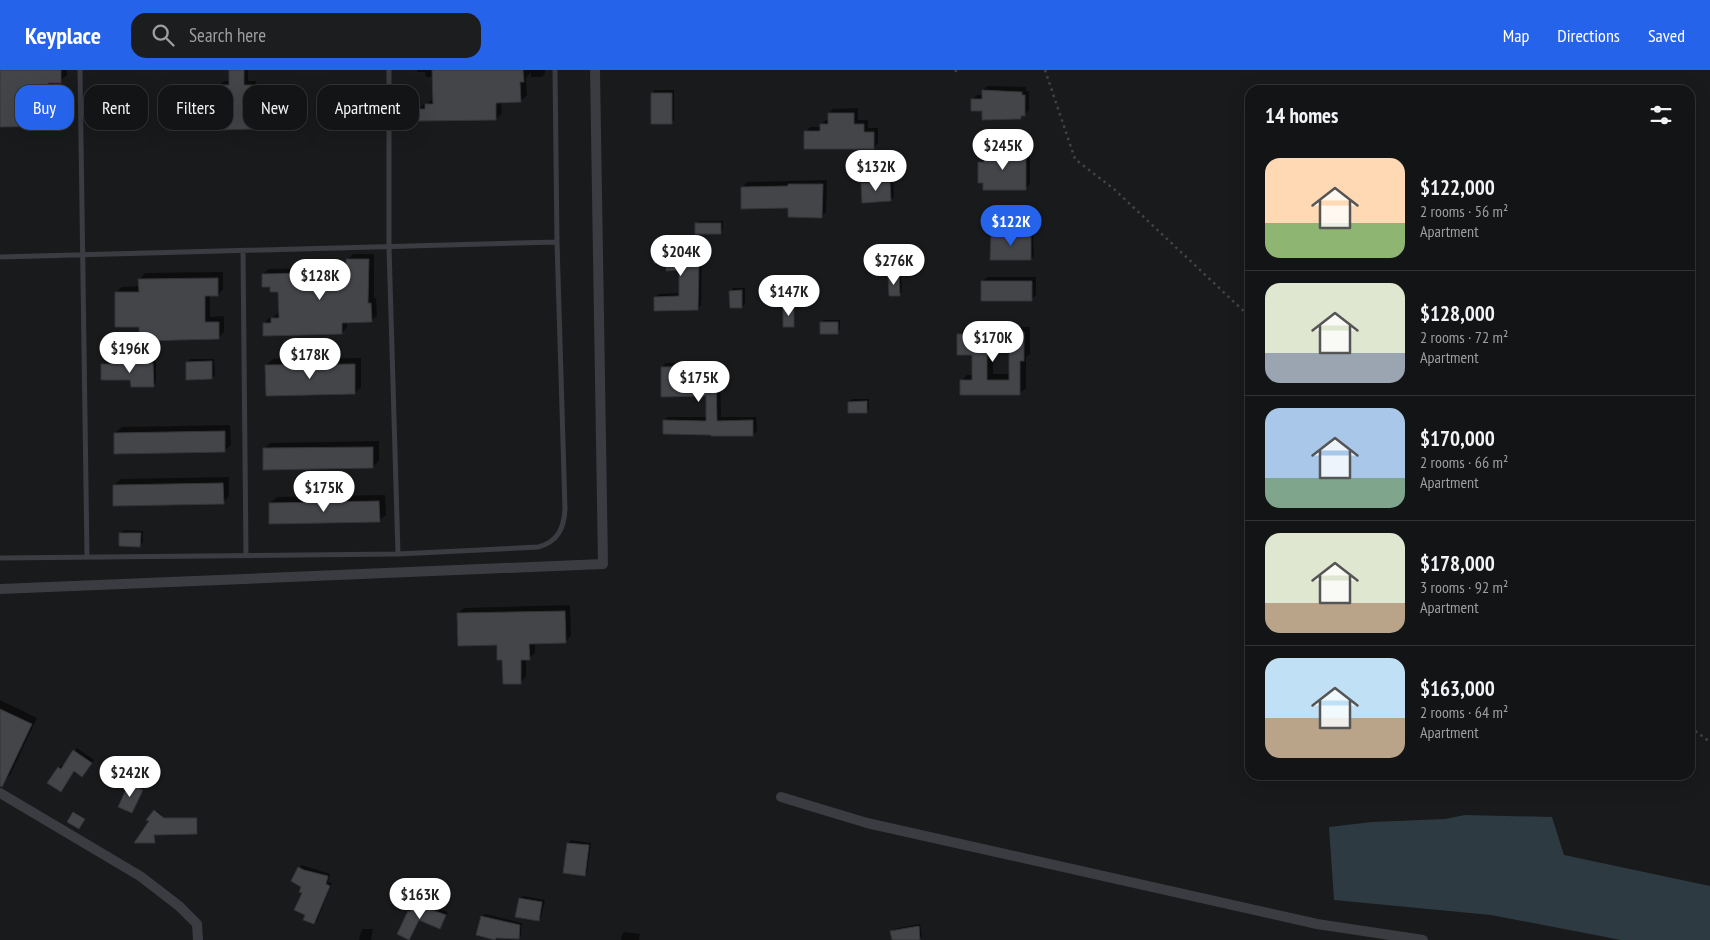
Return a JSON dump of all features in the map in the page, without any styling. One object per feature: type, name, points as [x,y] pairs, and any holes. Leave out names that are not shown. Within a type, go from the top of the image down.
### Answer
[{"type":"street","points":[[0,589],[603,564],[595,70]]},
{"type":"street","points":[[0,792],[140,876],[179,906],[197,924],[198,940]]},
{"type":"street","points":[[781,797],[867,823],[1317,924],[1423,940]]},
{"type":"lane","points":[[80,70],[87,556]]},
{"type":"lane","points":[[389,70],[389,247],[398,554]]},
{"type":"lane","points":[[0,558],[398,554],[538,547],[546,546],[553,541],[560,534],[564,522],[565,509],[556,242],[555,70]]},
{"type":"lane","points":[[0,257],[556,242]]},
{"type":"lane","points":[[243,251],[246,555]]},
{"type":"path","points":[[1045,70],[1075,159],[1116,190],[1245,312]]},
{"type":"path","points":[[1695,731],[1710,742]]},
{"type":"shaded area","points":[[1465,815],[1552,817],[1564,855],[1710,886],[1710,940],[1621,940],[1491,915],[1334,900],[1329,827],[1372,822],[1445,819]]},
{"type":"building","points":[[0,70],[61,70],[61,83],[15,85],[15,127],[0,127]]},
{"type":"building","points":[[229,70],[244,70],[243,129],[233,130],[233,85],[229,85]]},
{"type":"building","points":[[432,70],[523,70],[524,82],[520,82],[521,102],[496,103],[496,120],[419,121],[419,109],[425,109],[425,104],[433,104]]},
{"type":"building","points":[[982,90],[1022,92],[1022,95],[1025,95],[1025,116],[1021,116],[1021,119],[982,120],[982,111],[971,111],[971,99],[982,99]]},
{"type":"building","points":[[651,93],[672,93],[672,124],[651,124]]},
{"type":"building","points":[[828,113],[854,113],[854,124],[864,124],[864,132],[874,132],[874,149],[804,149],[804,131],[820,131],[820,124],[828,124]]},
{"type":"building","points":[[984,152],[1026,152],[1026,190],[983,190],[983,183],[978,183],[978,162],[984,162]]},
{"type":"building","points":[[890,182],[891,201],[862,203],[861,183]]},
{"type":"building","points":[[788,184],[823,184],[822,218],[788,217],[788,208],[741,209],[741,187],[788,186]]},
{"type":"building","points":[[695,223],[721,223],[721,234],[695,234]]},
{"type":"building","points":[[991,234],[1031,235],[1031,260],[990,260]]},
{"type":"building","points":[[666,246],[702,246],[702,263],[699,263],[698,310],[654,311],[654,297],[679,296],[679,270],[666,271],[666,263],[654,263],[654,250],[667,249]]},
{"type":"building","points":[[346,259],[369,259],[368,303],[371,303],[372,322],[342,323],[342,334],[263,336],[263,323],[271,323],[271,318],[279,318],[278,292],[270,292],[270,287],[262,287],[262,274],[346,272]]},
{"type":"building","points":[[899,276],[900,296],[889,296],[888,277]]},
{"type":"building","points":[[218,278],[218,296],[205,296],[205,322],[219,322],[219,339],[139,341],[139,327],[115,327],[115,292],[139,292],[138,279]]},
{"type":"building","points":[[981,281],[1032,281],[1032,301],[981,301]]},
{"type":"building","points":[[742,290],[742,308],[730,308],[729,291]]},
{"type":"building","points":[[794,306],[794,327],[783,327],[783,307]]},
{"type":"building","points":[[820,322],[838,322],[838,334],[820,334]]},
{"type":"building","points":[[1010,332],[1024,332],[1024,361],[1020,361],[1020,395],[960,395],[960,380],[972,380],[972,355],[957,355],[957,334],[1010,334]],"holes":[[[987,348],[1009,348],[1009,380],[987,380]]]},
{"type":"building","points":[[212,361],[212,379],[186,380],[186,362]]},
{"type":"building","points":[[153,363],[154,387],[131,387],[130,380],[101,380],[101,364]]},
{"type":"building","points":[[355,364],[355,394],[266,396],[265,365]]},
{"type":"building","points":[[716,366],[717,421],[753,420],[753,436],[663,434],[663,420],[706,421],[706,396],[661,397],[661,367]]},
{"type":"building","points":[[867,401],[867,413],[848,413],[848,402]]},
{"type":"building","points":[[225,431],[225,452],[114,454],[114,433]]},
{"type":"building","points":[[373,447],[373,468],[263,470],[263,448]]},
{"type":"building","points":[[223,483],[224,504],[113,506],[113,485]]},
{"type":"building","points":[[379,501],[380,522],[269,524],[269,503]]},
{"type":"building","points":[[119,533],[141,533],[140,547],[119,546]]},
{"type":"building","points":[[565,611],[566,643],[529,644],[530,660],[521,660],[521,684],[503,684],[502,660],[497,660],[497,645],[458,646],[457,613]]},
{"type":"building","points":[[0,709],[32,724],[2,787],[0,786]]},
{"type":"building","points":[[73,750],[92,763],[82,777],[74,771],[61,792],[47,783],[58,767],[61,769]]},
{"type":"building","points":[[129,783],[143,790],[132,813],[118,807]]},
{"type":"building","points":[[154,810],[164,818],[197,818],[197,834],[154,835],[155,843],[134,843],[149,821],[146,820]]},
{"type":"building","points":[[73,812],[85,819],[79,829],[67,822]]},
{"type":"building","points":[[567,843],[589,845],[585,876],[563,873]]},
{"type":"building","points":[[298,867],[328,876],[326,884],[330,886],[314,924],[303,920],[305,915],[294,910],[302,893],[299,892],[301,887],[291,881]]},
{"type":"building","points":[[519,898],[542,902],[539,921],[515,917]]},
{"type":"building","points":[[413,903],[446,915],[440,929],[419,920],[409,940],[397,934]]},
{"type":"building","points":[[481,916],[520,925],[519,939],[496,938],[495,940],[476,935]]},
{"type":"building","points":[[919,926],[920,940],[892,940],[890,931]]}]
